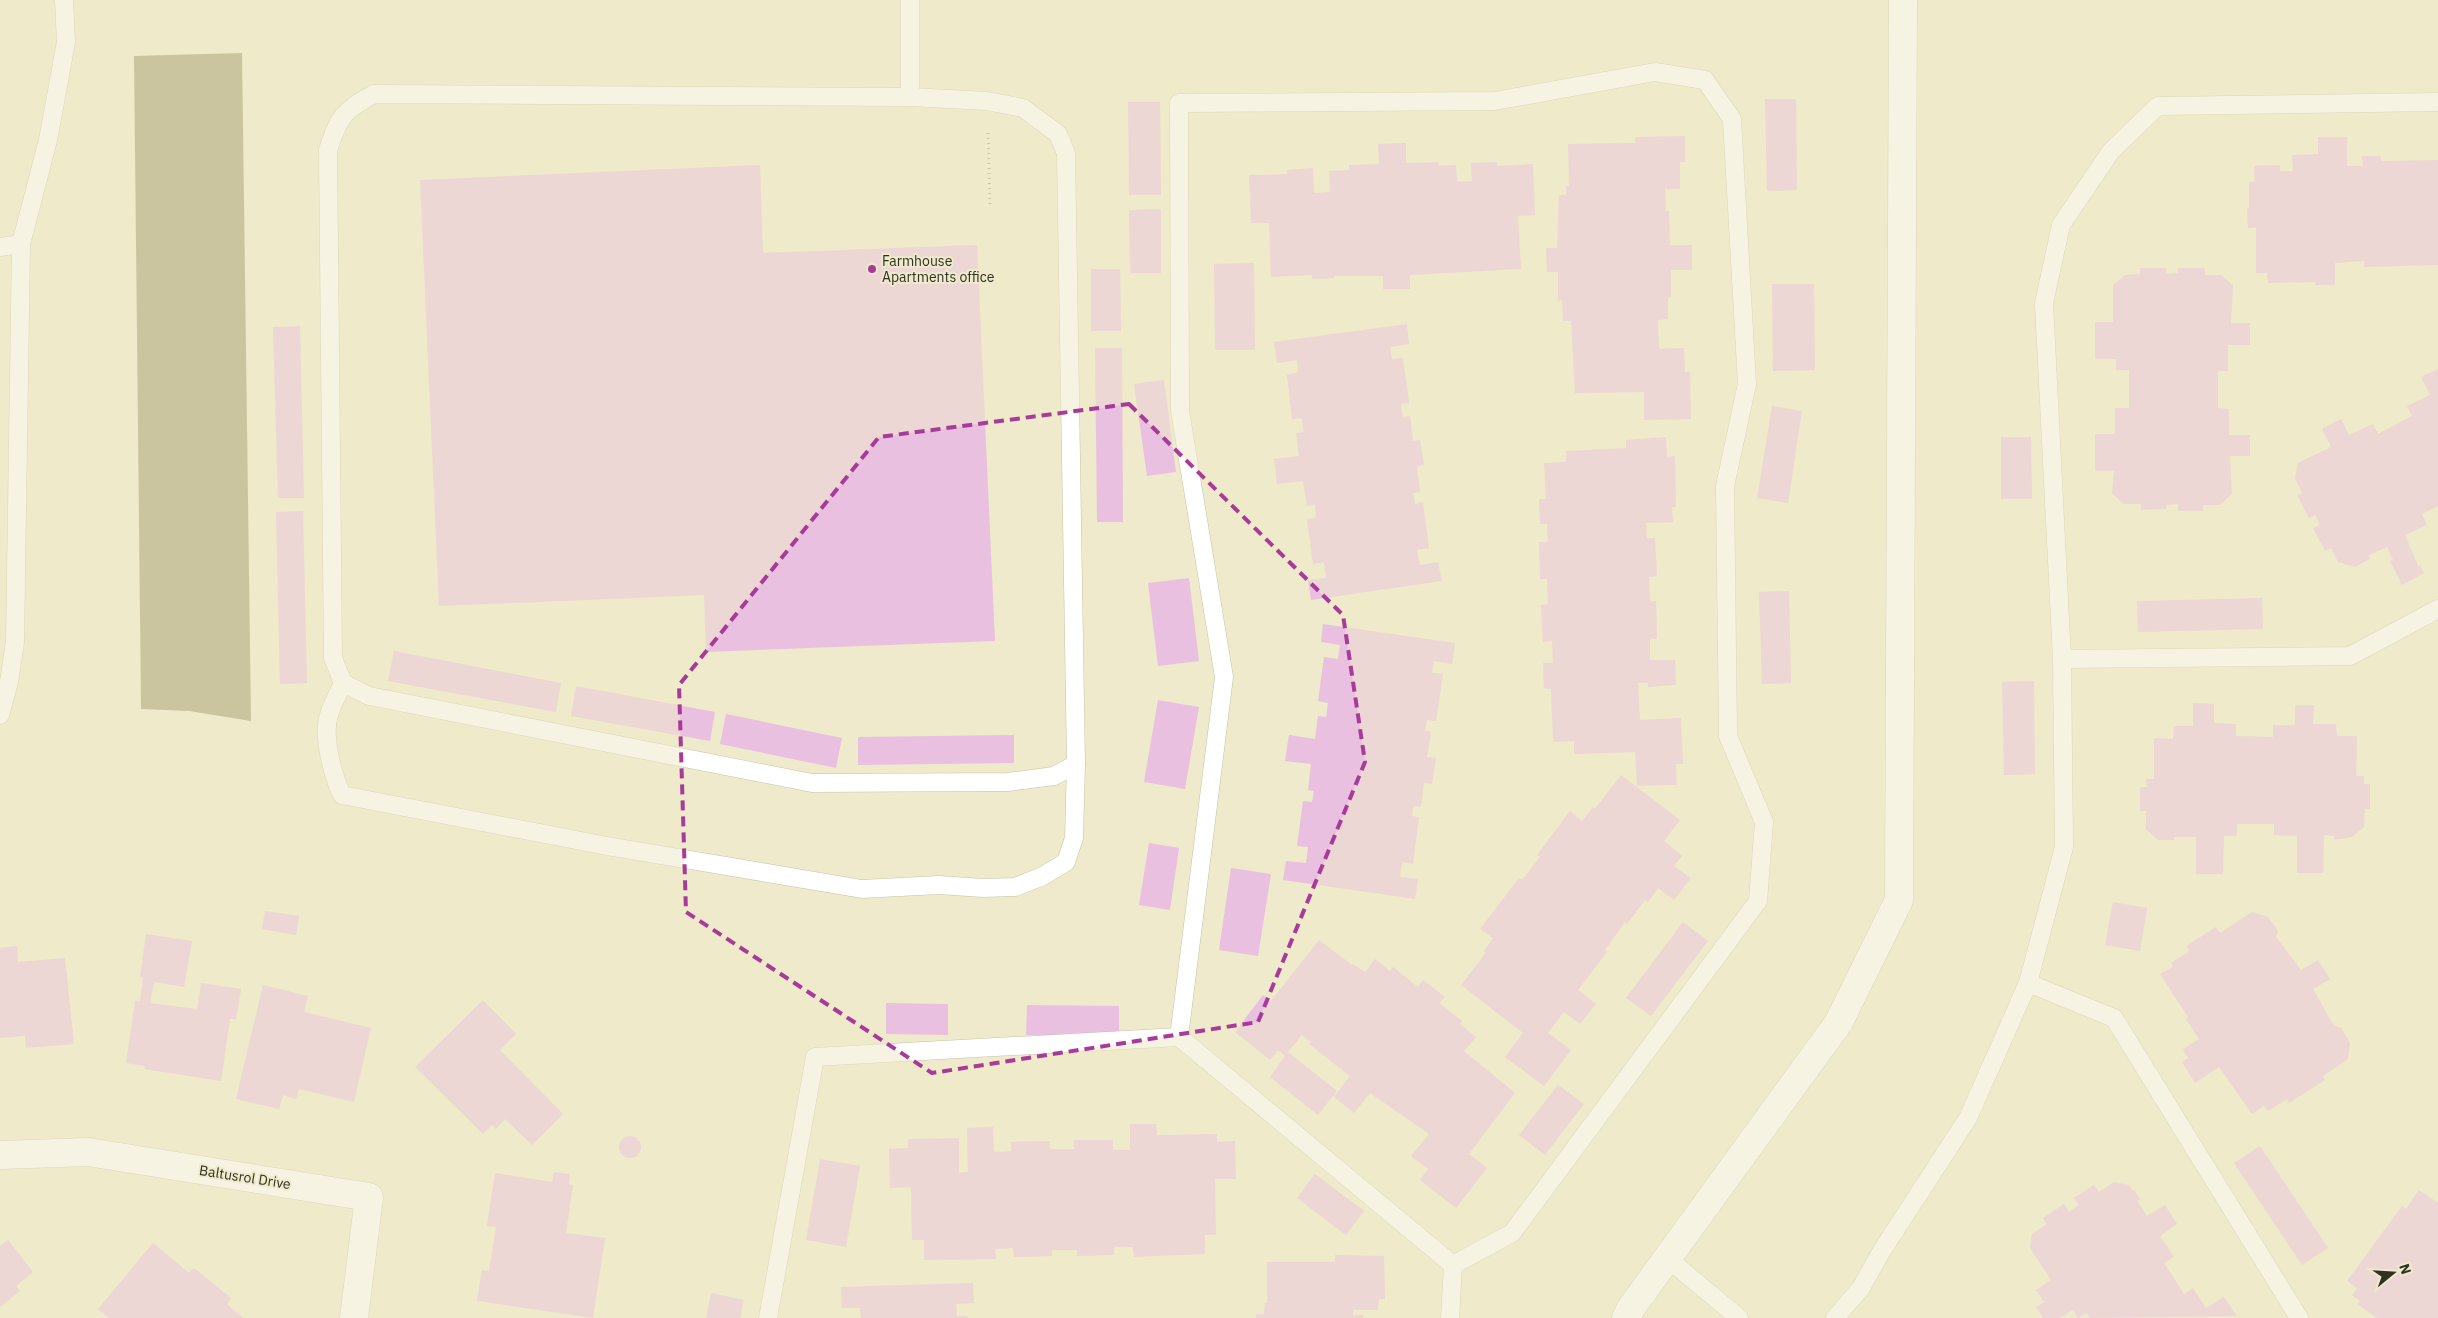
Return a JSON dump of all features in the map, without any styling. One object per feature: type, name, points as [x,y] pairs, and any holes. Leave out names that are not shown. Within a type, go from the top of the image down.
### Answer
[{"type":"street","points":[[1626,1318],[1631,1308],[1839,1022],[1899,900],[1903,0]]},
{"type":"street","name":"Baltusrol Drive","points":[[0,1155],[88,1152],[368,1197],[354,1318]]},
{"type":"lane","points":[[0,715],[9,682],[15,642],[21,244],[48,140],[66,42],[64,0]]},
{"type":"lane","points":[[910,0],[910,97]]},
{"type":"lane","points":[[1179,1037],[1224,677],[1180,411],[1179,103],[1495,101],[1655,72],[1705,80],[1732,119],[1747,384],[1725,486],[1728,736],[1764,822],[1758,901],[1512,1234],[1453,1265]]},
{"type":"lane","points":[[342,683],[328,718],[329,756],[333,776],[342,795],[607,846],[862,888],[939,885],[983,888],[1015,887],[1043,876],[1066,862],[1074,838],[1076,764],[1066,153],[1058,134],[1023,108],[987,100],[910,97],[374,94],[351,106],[337,123],[328,150],[332,658],[342,683],[369,696],[812,783],[1008,782],[1054,776],[1076,764]]},
{"type":"lane","points":[[1835,1318],[1861,1288],[1881,1252],[1968,1118],[2028,983],[2064,847],[2062,659],[2044,303],[2061,225],[2111,151],[2158,106],[2438,102]]},
{"type":"lane","points":[[0,246],[21,244]]},
{"type":"lane","points":[[2062,659],[2350,656],[2438,609]]},
{"type":"lane","points":[[2028,983],[2114,1018],[2299,1318]]},
{"type":"lane","points":[[768,1318],[815,1057],[1179,1037],[1453,1265]]},
{"type":"lane","points":[[1667,1258],[1739,1318]]},
{"type":"lane","points":[[1450,1318],[1453,1265]]},
{"type":"path","points":[[988,134],[990,205]]},
{"type":"highlighted area","points":[[1129,404],[1343,615],[1365,762],[1258,1022],[932,1073],[686,912],[679,685],[879,437]]},
{"type":"shaded area","points":[[242,53],[251,721],[189,711],[141,709],[134,56]]},
{"type":"building","points":[[1765,99],[1796,99],[1797,190],[1767,191]]},
{"type":"building","points":[[1128,102],[1160,102],[1161,195],[1129,195]]},
{"type":"building","points":[[1685,136],[1685,162],[1680,162],[1680,189],[1665,189],[1666,211],[1669,211],[1670,245],[1692,245],[1692,270],[1671,270],[1671,297],[1668,297],[1668,319],[1658,320],[1659,349],[1684,348],[1685,372],[1690,372],[1691,419],[1644,420],[1644,392],[1575,393],[1571,321],[1563,321],[1562,300],[1558,301],[1558,272],[1547,272],[1546,248],[1557,248],[1559,195],[1566,195],[1566,186],[1569,186],[1568,144],[1635,143],[1635,137]]},
{"type":"building","points":[[2318,137],[2347,137],[2347,166],[2363,166],[2362,156],[2381,156],[2381,161],[2438,160],[2438,265],[2364,267],[2365,261],[2335,263],[2335,285],[2316,285],[2315,282],[2268,283],[2267,273],[2256,273],[2256,227],[2248,228],[2247,209],[2249,208],[2249,182],[2255,182],[2254,166],[2280,165],[2280,171],[2293,171],[2292,155],[2318,154]]},
{"type":"building","points":[[1406,143],[1406,163],[1438,162],[1438,166],[1456,165],[1457,182],[1472,181],[1471,163],[1497,162],[1497,166],[1533,164],[1535,215],[1518,216],[1521,269],[1410,275],[1410,289],[1383,289],[1383,276],[1334,276],[1334,278],[1312,279],[1312,275],[1271,277],[1269,223],[1251,223],[1249,175],[1287,174],[1287,170],[1313,168],[1314,193],[1330,192],[1329,171],[1349,170],[1349,165],[1379,164],[1378,144]]},
{"type":"building","points":[[760,165],[763,253],[977,245],[995,641],[706,652],[704,595],[439,606],[420,180]]},
{"type":"building","points":[[1161,209],[1161,273],[1130,273],[1129,210]]},
{"type":"building","points":[[1254,263],[1255,350],[1215,350],[1214,264]]},
{"type":"building","points":[[2140,268],[2166,268],[2166,274],[2178,273],[2178,268],[2205,268],[2205,275],[2221,275],[2233,285],[2231,323],[2250,323],[2250,345],[2228,345],[2228,371],[2218,371],[2218,408],[2229,409],[2229,435],[2250,435],[2250,456],[2230,456],[2232,494],[2220,505],[2203,505],[2203,511],[2178,511],[2178,504],[2167,505],[2166,509],[2141,510],[2141,504],[2124,504],[2112,493],[2114,471],[2095,471],[2095,434],[2115,434],[2115,408],[2129,408],[2129,370],[2116,370],[2116,359],[2095,359],[2095,322],[2113,322],[2113,285],[2125,275],[2140,274]]},
{"type":"building","points":[[1091,269],[1120,269],[1121,331],[1091,331]]},
{"type":"building","points":[[1772,284],[1814,284],[1815,370],[1773,371]]},
{"type":"building","points":[[1407,324],[1409,344],[1390,347],[1392,359],[1403,358],[1409,403],[1401,404],[1403,417],[1410,416],[1413,441],[1420,440],[1424,465],[1417,466],[1420,492],[1413,493],[1415,504],[1423,502],[1429,548],[1417,550],[1420,565],[1438,562],[1442,581],[1311,600],[1308,580],[1326,578],[1324,562],[1313,564],[1307,519],[1316,518],[1315,505],[1307,506],[1303,481],[1277,484],[1274,459],[1299,456],[1296,433],[1304,432],[1301,418],[1292,419],[1287,375],[1298,372],[1297,360],[1277,363],[1274,342]]},
{"type":"building","points":[[300,326],[304,498],[278,498],[273,327]]},
{"type":"building","points":[[1095,348],[1122,348],[1123,522],[1097,522]]},
{"type":"building","points":[[2438,369],[2438,506],[2422,514],[2427,525],[2405,535],[2418,566],[2420,565],[2424,573],[2402,585],[2390,561],[2393,560],[2387,547],[2369,555],[2370,559],[2355,567],[2338,562],[2331,548],[2325,551],[2313,528],[2320,525],[2315,515],[2309,518],[2297,495],[2302,493],[2295,478],[2298,463],[2331,447],[2322,429],[2341,419],[2349,435],[2373,424],[2378,434],[2412,416],[2407,406],[2430,395],[2421,377]]},
{"type":"building","points":[[1164,380],[1176,472],[1147,476],[1134,384]]},
{"type":"building","points":[[1772,406],[1802,411],[1788,503],[1757,498]]},
{"type":"building","points":[[1666,437],[1667,457],[1675,456],[1676,507],[1672,507],[1673,522],[1646,523],[1647,538],[1655,538],[1657,576],[1649,577],[1650,601],[1656,601],[1657,639],[1650,639],[1650,660],[1675,660],[1676,685],[1648,687],[1648,683],[1638,683],[1640,720],[1681,718],[1683,764],[1676,764],[1677,785],[1637,786],[1635,752],[1574,754],[1574,741],[1553,742],[1551,689],[1544,688],[1543,663],[1553,663],[1552,641],[1543,642],[1541,605],[1548,604],[1547,579],[1540,579],[1539,542],[1548,542],[1547,524],[1540,524],[1539,499],[1546,499],[1544,463],[1566,462],[1566,451],[1626,448],[1626,440]]},
{"type":"building","points":[[2001,437],[2031,437],[2032,499],[2001,499]]},
{"type":"building","points":[[303,511],[307,683],[280,684],[276,512]]},
{"type":"building","points":[[1189,578],[1199,661],[1158,666],[1148,583]]},
{"type":"building","points":[[1789,591],[1791,683],[1762,684],[1759,592]]},
{"type":"building","points":[[2262,598],[2263,629],[2138,632],[2137,601]]},
{"type":"building","points":[[1323,624],[1455,643],[1452,664],[1434,661],[1432,673],[1443,674],[1436,721],[1427,720],[1425,731],[1431,732],[1427,757],[1436,758],[1432,784],[1424,783],[1421,807],[1413,806],[1412,816],[1419,817],[1413,864],[1402,862],[1400,877],[1418,879],[1415,899],[1283,880],[1286,861],[1306,863],[1308,847],[1297,846],[1303,801],[1312,802],[1314,791],[1308,790],[1311,764],[1285,761],[1289,735],[1315,739],[1318,716],[1326,717],[1328,703],[1318,701],[1324,657],[1338,659],[1340,645],[1321,642]]},
{"type":"building","points":[[394,651],[561,683],[556,712],[388,681]]},
{"type":"building","points":[[2034,681],[2035,774],[2004,775],[2002,682]]},
{"type":"building","points":[[576,686],[715,712],[710,741],[571,716]]},
{"type":"building","points":[[1158,700],[1199,707],[1185,789],[1144,782]]},
{"type":"building","points":[[2193,703],[2214,704],[2214,723],[2236,724],[2236,736],[2273,737],[2273,725],[2295,725],[2295,705],[2314,705],[2313,724],[2336,724],[2337,736],[2357,736],[2356,776],[2364,776],[2364,784],[2370,784],[2370,809],[2365,809],[2364,827],[2352,837],[2334,840],[2334,836],[2324,835],[2323,873],[2297,873],[2297,836],[2274,835],[2274,824],[2237,824],[2237,836],[2224,836],[2223,874],[2196,874],[2196,837],[2174,837],[2174,840],[2158,840],[2146,829],[2146,811],[2140,811],[2140,787],[2147,787],[2146,779],[2154,779],[2154,738],[2173,739],[2174,726],[2193,726]]},
{"type":"building","points":[[726,714],[842,738],[836,768],[720,744]]},
{"type":"building","points":[[1014,735],[1014,763],[858,765],[858,737]]},
{"type":"building","points":[[1621,775],[1680,820],[1664,841],[1682,856],[1674,866],[1691,878],[1674,900],[1658,888],[1648,902],[1645,900],[1627,924],[1625,922],[1605,950],[1607,952],[1578,990],[1596,1004],[1580,1024],[1564,1012],[1548,1033],[1571,1050],[1544,1086],[1505,1057],[1523,1033],[1461,985],[1486,953],[1484,951],[1493,938],[1480,929],[1519,878],[1522,880],[1540,857],[1537,855],[1570,811],[1582,821],[1593,807],[1595,809]]},
{"type":"building","points":[[1149,843],[1179,848],[1170,910],[1139,905]]},
{"type":"building","points":[[1231,868],[1271,874],[1258,956],[1219,950]]},
{"type":"building","points":[[2113,902],[2147,908],[2140,951],[2105,945]]},
{"type":"building","points":[[265,911],[299,916],[296,935],[262,929]]},
{"type":"building","points":[[2252,912],[2268,917],[2278,931],[2276,937],[2301,970],[2318,960],[2330,979],[2313,989],[2334,1026],[2341,1028],[2350,1043],[2348,1059],[2323,1076],[2325,1080],[2289,1103],[2287,1099],[2268,1111],[2264,1106],[2252,1114],[2219,1067],[2195,1083],[2182,1062],[2188,1058],[2183,1049],[2199,1039],[2186,1019],[2188,1017],[2160,974],[2173,967],[2171,963],[2190,951],[2186,946],[2216,927],[2220,933]]},
{"type":"building","points":[[1683,922],[1708,941],[1651,1016],[1626,998]]},
{"type":"building","points":[[146,934],[192,941],[184,987],[154,982],[150,1003],[197,1009],[201,983],[241,989],[236,1019],[230,1019],[221,1081],[144,1069],[145,1066],[126,1063],[135,1001],[140,1002],[143,977],[140,977]]},
{"type":"building","points":[[1319,940],[1352,965],[1365,972],[1375,959],[1390,971],[1393,967],[1418,987],[1423,980],[1445,997],[1439,1003],[1462,1021],[1460,1024],[1476,1037],[1464,1051],[1515,1093],[1469,1154],[1487,1168],[1456,1208],[1420,1180],[1428,1169],[1411,1156],[1429,1134],[1370,1093],[1354,1113],[1334,1097],[1350,1076],[1309,1044],[1311,1042],[1302,1035],[1288,1052],[1337,1091],[1318,1115],[1270,1077],[1285,1056],[1278,1050],[1270,1060],[1235,1032],[1263,995],[1271,1001]]},
{"type":"building","points":[[17,946],[18,962],[65,958],[74,1044],[26,1048],[25,1036],[0,1038],[0,948]]},
{"type":"building","points":[[263,985],[308,996],[304,1012],[371,1028],[354,1102],[299,1089],[296,1099],[283,1095],[279,1109],[236,1099]]},
{"type":"building","points":[[483,1000],[516,1034],[500,1050],[563,1114],[532,1145],[505,1119],[496,1129],[492,1125],[483,1134],[415,1067]]},
{"type":"building","points":[[886,1003],[948,1004],[948,1035],[886,1034]]},
{"type":"building","points":[[1027,1005],[1119,1006],[1119,1036],[1026,1035]]},
{"type":"building","points":[[1558,1085],[1584,1104],[1545,1155],[1519,1135]]},
{"type":"building","points":[[1130,1124],[1156,1124],[1157,1135],[1217,1134],[1217,1142],[1235,1141],[1236,1179],[1215,1179],[1216,1235],[1205,1235],[1205,1254],[1134,1257],[1133,1247],[1114,1247],[1114,1255],[1077,1256],[1077,1250],[1052,1250],[1052,1256],[1014,1257],[1013,1248],[995,1249],[996,1259],[924,1260],[924,1240],[912,1240],[911,1187],[890,1188],[889,1149],[908,1148],[908,1139],[959,1138],[959,1173],[968,1172],[967,1128],[993,1127],[994,1152],[1011,1151],[1011,1142],[1050,1141],[1050,1149],[1074,1149],[1074,1140],[1113,1140],[1113,1150],[1130,1150]]},
{"type":"building","points":[[630,1136],[638,1139],[641,1147],[638,1155],[630,1158],[622,1155],[619,1147],[622,1139]]},
{"type":"building","points":[[2260,1146],[2328,1248],[2302,1265],[2234,1163]]},
{"type":"building","points":[[820,1159],[860,1166],[846,1247],[806,1240]]},
{"type":"building","points":[[554,1172],[570,1174],[569,1184],[573,1185],[566,1233],[605,1238],[593,1318],[477,1301],[482,1270],[489,1271],[496,1227],[487,1226],[495,1173],[552,1182]]},
{"type":"building","points":[[1315,1174],[1364,1211],[1346,1235],[1297,1198]]},
{"type":"building","points":[[2114,1182],[2129,1185],[2134,1190],[2140,1199],[2137,1201],[2147,1216],[2165,1205],[2177,1224],[2160,1236],[2174,1257],[2164,1263],[2184,1294],[2193,1288],[2206,1308],[2224,1297],[2237,1316],[2090,1318],[2087,1313],[2078,1318],[2073,1310],[2060,1318],[2043,1318],[2036,1307],[2044,1302],[2036,1290],[2051,1280],[2030,1248],[2032,1234],[2047,1224],[2043,1218],[2064,1204],[2069,1212],[2079,1205],[2074,1198],[2094,1185],[2099,1192]]},
{"type":"building","points":[[2419,1190],[2438,1203],[2438,1318],[2377,1318],[2357,1304],[2360,1301],[2352,1295],[2357,1288],[2347,1281],[2402,1206],[2406,1209]]},
{"type":"building","points":[[8,1240],[33,1272],[16,1286],[20,1291],[0,1307],[0,1246]]},
{"type":"building","points":[[153,1243],[189,1273],[194,1268],[231,1298],[227,1304],[243,1318],[109,1318],[98,1309]]},
{"type":"building","points":[[1335,1255],[1384,1256],[1385,1299],[1379,1299],[1378,1310],[1353,1310],[1353,1315],[1363,1315],[1363,1318],[1256,1318],[1256,1314],[1264,1314],[1265,1303],[1267,1303],[1267,1262],[1335,1262]]},
{"type":"building","points":[[973,1283],[974,1303],[956,1304],[957,1316],[967,1316],[968,1318],[861,1318],[860,1308],[842,1308],[841,1287]]},
{"type":"building","points":[[711,1293],[744,1300],[740,1318],[706,1318]]},
{"type":"place","name":"Farmhouse Apartments office","points":[[872,269]]}]
